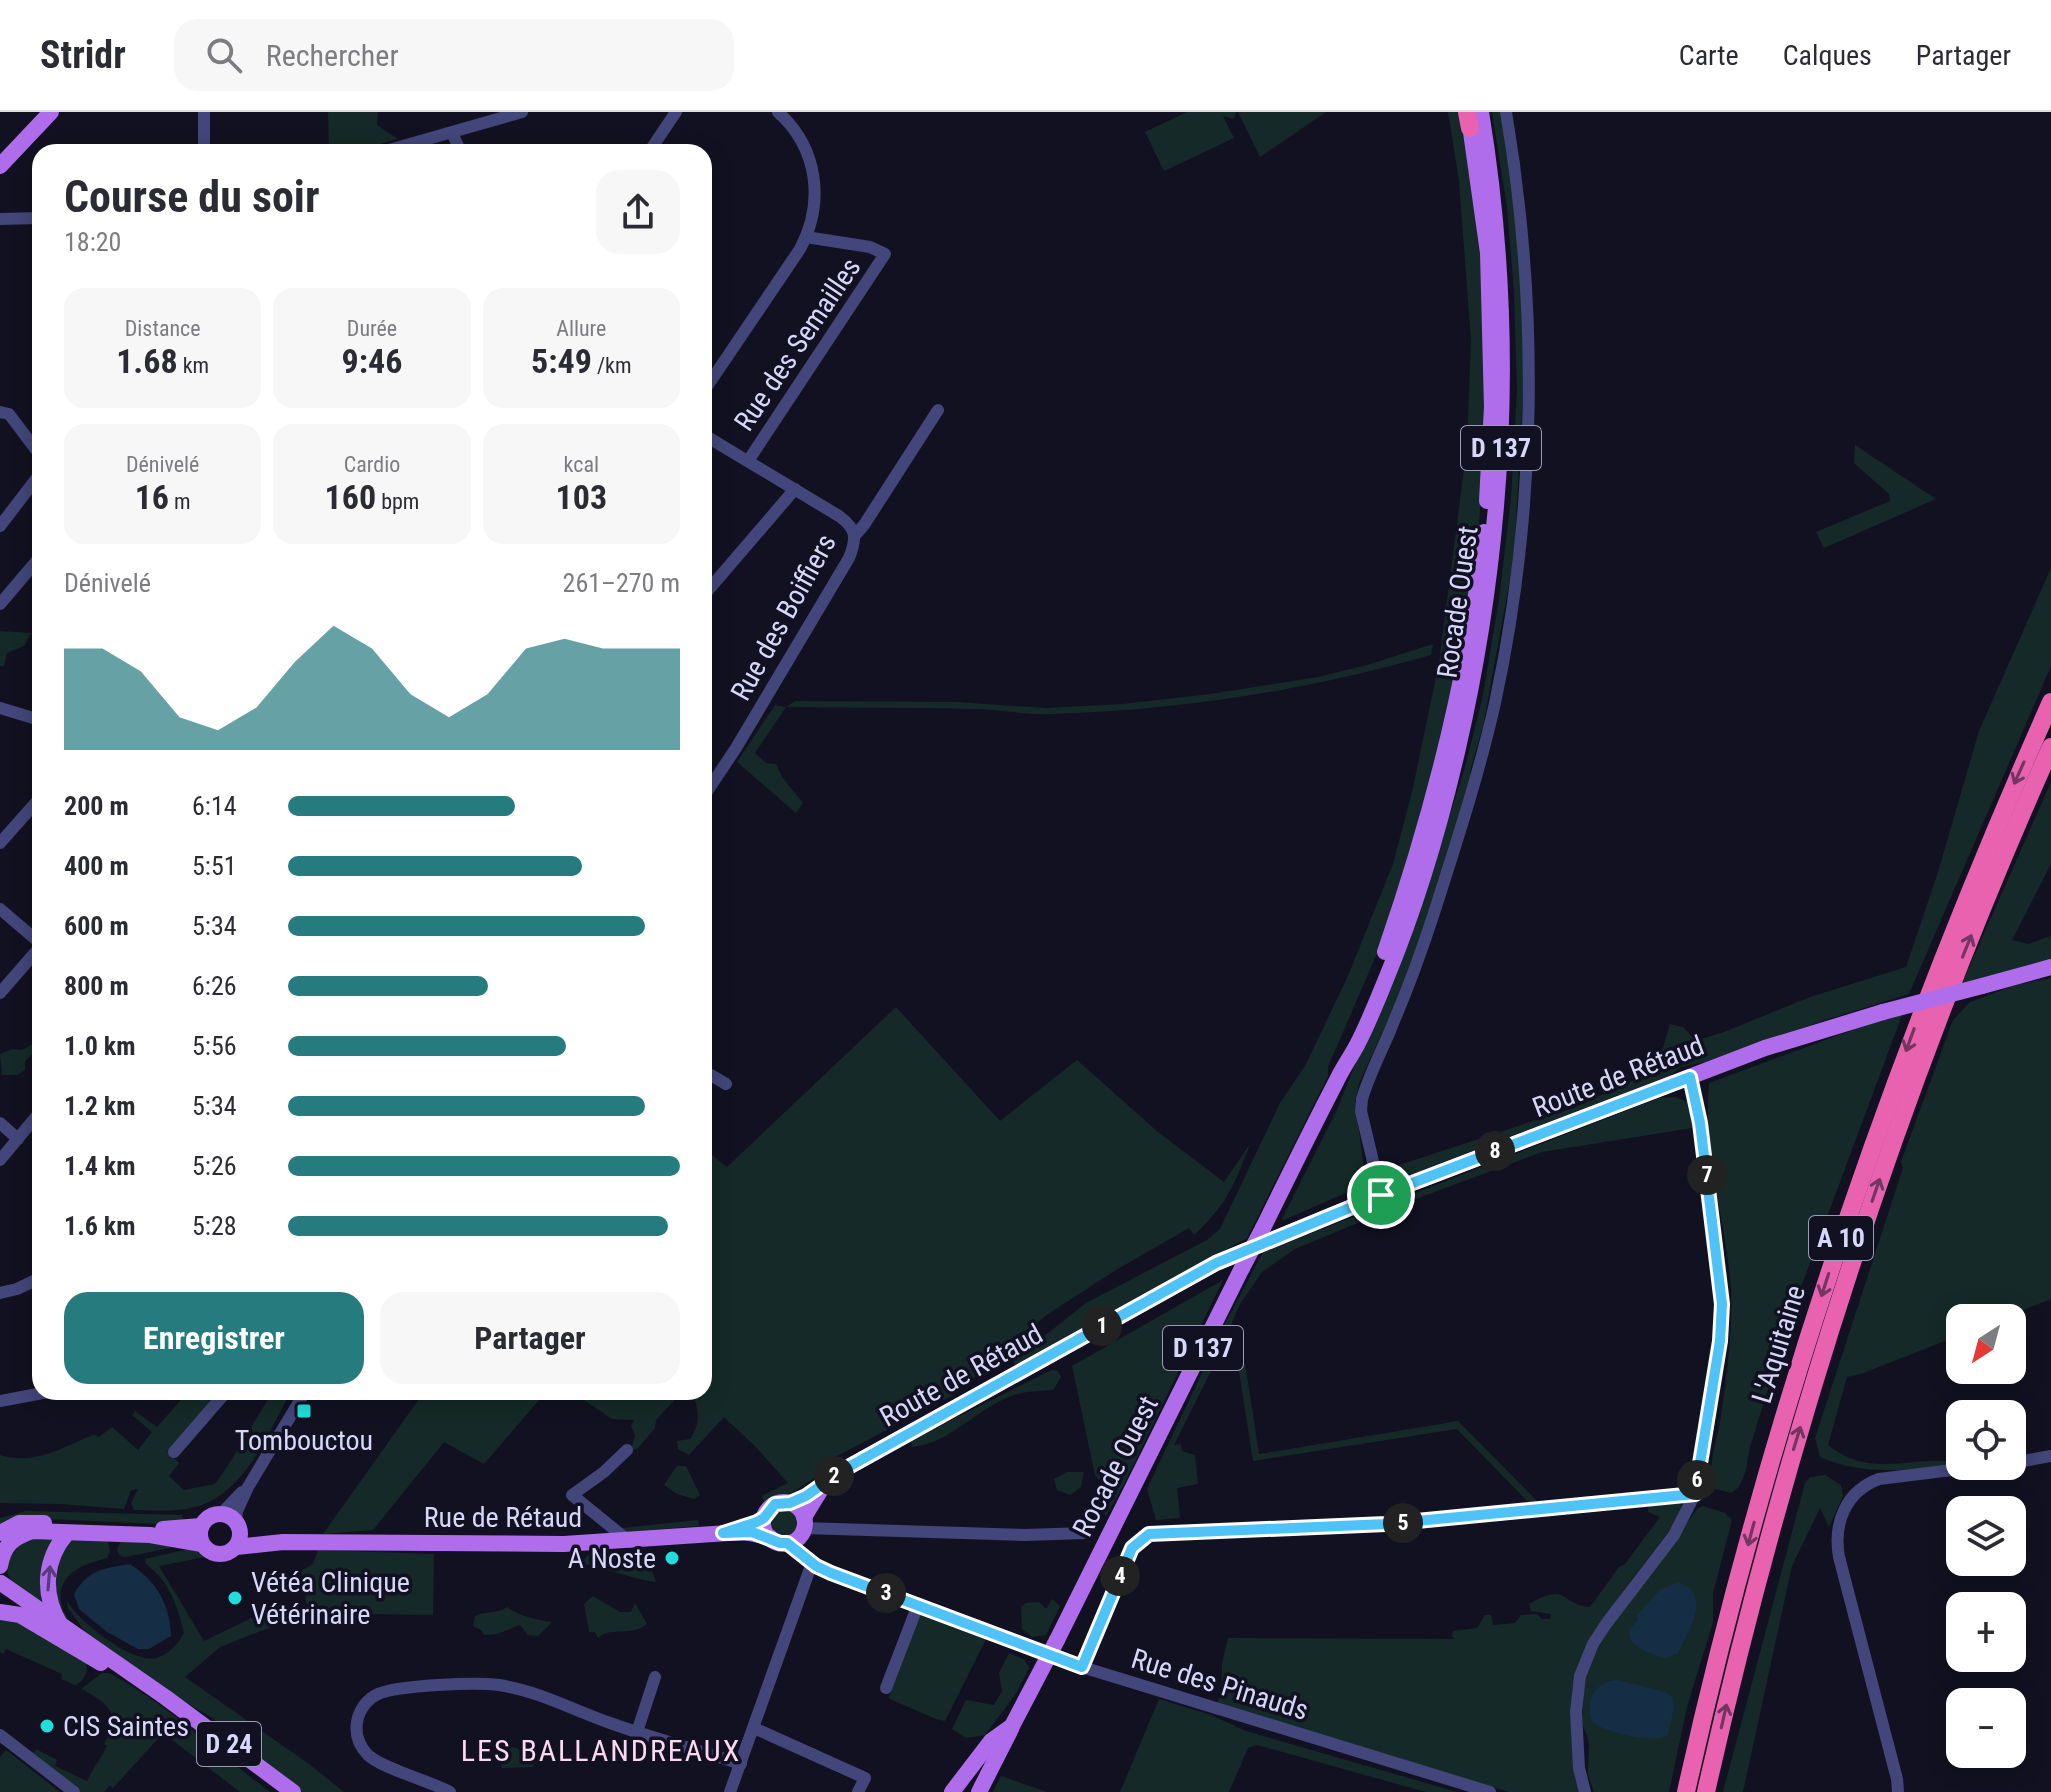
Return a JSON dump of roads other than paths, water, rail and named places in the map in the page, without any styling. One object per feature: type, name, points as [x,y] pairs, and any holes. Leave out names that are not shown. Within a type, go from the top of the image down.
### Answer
[{"type":"highway","name":"L'Aquitaine","points":[[1686,1792],[1726,1627],[1770,1467],[1852,1202],[1911,1036],[1988,843],[2051,702]]},
{"type":"highway","name":"L'Aquitaine","points":[[1706,1792],[1772,1523],[1870,1206],[1927,1045],[2005,851],[2051,747]]},
{"type":"main road","points":[[0,166],[51,112]]},
{"type":"main road","name":"Rocade Ouest","points":[[981,1789],[1338,1077],[1357,1045],[1387,977],[1431,854],[1481,640],[1500,476],[1503,354],[1496,215],[1481,112]]},
{"type":"main road","name":"Rocade Ouest","points":[[1338,1077],[1380,967],[1420,848],[1462,680],[1475,603],[1488,487],[1492,407],[1488,253],[1468,117]]},
{"type":"main road","name":"Route de Rétaud","points":[[790,1503],[823,1486],[843,1470],[1216,1263],[1381,1195],[1765,1048],[1883,1012],[2051,967]]},
{"type":"main road","points":[[723,1533],[752,1532],[780,1543],[799,1530],[823,1486]]},
{"type":"main road","points":[[723,1533],[764,1518],[772,1506],[790,1503],[799,1508],[799,1530]]},
{"type":"main road","points":[[0,1533],[19,1523],[34,1522],[157,1529],[201,1526],[211,1516],[233,1529],[225,1554],[206,1550],[202,1544],[201,1526]]},
{"type":"main road","points":[[764,1518],[765,1530],[770,1537]]},
{"type":"main road","name":"Rue de Rétaud","points":[[233,1529],[283,1542],[564,1544],[630,1542],[723,1533]]},
{"type":"main road","points":[[0,1581],[4,1549],[14,1538],[32,1531],[150,1535],[202,1544]]},
{"type":"main road","points":[[61,1625],[51,1606],[47,1578],[55,1550],[67,1533]]},
{"type":"main road","name":"D 24","points":[[0,1581],[293,1792]]},
{"type":"main road","name":"D 24","points":[[0,1612],[20,1615],[102,1664],[138,1680]]},
{"type":"main road","name":"D 24","points":[[165,1697],[224,1749],[280,1792]]},
{"type":"main road","points":[[952,1792],[991,1741],[1012,1726]]},
{"type":"street","points":[[204,112],[204,144]]},
{"type":"street","points":[[413,144],[522,112]]},
{"type":"street","points":[[655,144],[676,112]]},
{"type":"street","points":[[712,379],[806,237],[815,198],[812,165],[797,132],[778,112]]},
{"type":"street","points":[[1381,1195],[1361,1111],[1362,1099],[1417,966],[1478,770],[1500,675],[1519,562],[1529,425],[1528,337],[1525,262],[1506,112]]},
{"type":"street","points":[[452,133],[457,144]]},
{"type":"street","points":[[0,219],[32,218]]},
{"type":"street","name":"Rue des Semailles","points":[[748,461],[885,254],[870,247],[806,237]]},
{"type":"street","points":[[856,534],[938,410]]},
{"type":"street","points":[[0,412],[12,418],[32,444]]},
{"type":"street","name":"Rue des Boiffiers","points":[[712,440],[850,523],[856,534],[849,558],[712,784]]},
{"type":"street","points":[[0,526],[32,484]]},
{"type":"street","points":[[712,586],[795,489]]},
{"type":"street","points":[[0,604],[32,566]]},
{"type":"street","points":[[0,708],[32,718]]},
{"type":"street","points":[[0,843],[32,807]]},
{"type":"street","points":[[0,909],[32,938]]},
{"type":"street","points":[[0,993],[32,955]]},
{"type":"street","points":[[712,1076],[726,1084]]},
{"type":"street","points":[[1585,1792],[1579,1768],[1576,1712],[1580,1676],[1606,1624],[1674,1535],[1695,1494],[1720,1341],[1722,1304],[1700,1123],[1690,1077]]},
{"type":"street","points":[[0,1160],[32,1122]]},
{"type":"street","points":[[0,1123],[18,1139]]},
{"type":"street","points":[[0,1293],[32,1282]]},
{"type":"street","points":[[0,1401],[32,1395]]},
{"type":"street","points":[[174,1452],[219,1400]]},
{"type":"street","points":[[233,1529],[248,1487],[300,1400]]},
{"type":"street","points":[[627,1450],[604,1472],[572,1495],[630,1542]]},
{"type":"street","points":[[2026,1460],[2051,1456]]},
{"type":"street","points":[[1898,1792],[1839,1557],[1837,1534],[1839,1521],[1850,1498],[1868,1483],[1946,1471]]},
{"type":"street","points":[[1082,1667],[1132,1548],[1149,1534],[1386,1524],[1695,1494]]},
{"type":"street","points":[[799,1530],[1025,1535],[1085,1533]]},
{"type":"street","name":"Rue des Pinauds","points":[[799,1530],[810,1561],[918,1605],[1082,1667],[1490,1792]]},
{"type":"street","points":[[730,1792],[810,1561]]},
{"type":"street","points":[[886,1688],[918,1605]]},
{"type":"street","points":[[637,1732],[655,1677]]},
{"type":"street","points":[[450,1792],[381,1764],[366,1753],[360,1745],[357,1725],[363,1708],[372,1698],[390,1690],[482,1683],[534,1693],[637,1732],[741,1764]]},
{"type":"street","points":[[754,1728],[865,1778],[858,1792]]},
{"type":"street","points":[[0,1735],[74,1792]]},
{"type":"water","points":[[130,1564],[155,1586],[168,1614],[171,1636],[149,1649],[138,1649],[107,1632],[79,1609],[74,1594],[91,1575]]},
{"type":"water","points":[[1678,1582],[1694,1595],[1695,1613],[1678,1653],[1666,1658],[1643,1650],[1631,1640],[1629,1634],[1638,1621],[1637,1615],[1661,1589]]},
{"type":"water","points":[[1617,1680],[1665,1692],[1672,1697],[1674,1707],[1668,1735],[1641,1738],[1593,1723],[1590,1708],[1593,1694],[1603,1684]]},
{"type":"place","name":"Tombouctou","points":[[304,1411]]},
{"type":"place","name":"A Noste","points":[[672,1558]]},
{"type":"place","name":"Vétéa Clinique Vétérinaire","points":[[235,1598]]},
{"type":"place","name":"CIS Saintes","points":[[47,1726]]},
{"type":"district","name":"LES BALLANDREAUX","points":[[601,1751]]}]
